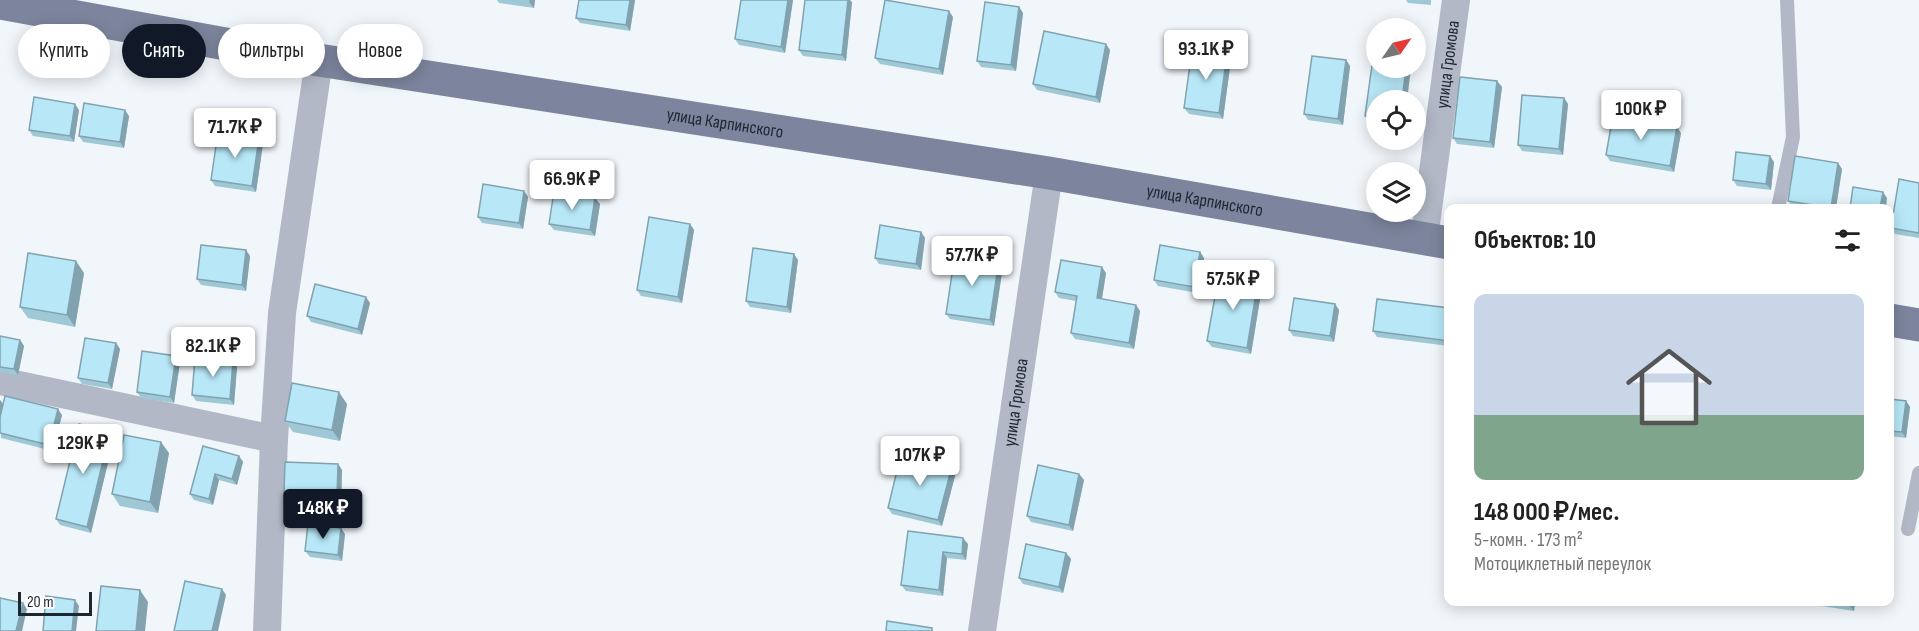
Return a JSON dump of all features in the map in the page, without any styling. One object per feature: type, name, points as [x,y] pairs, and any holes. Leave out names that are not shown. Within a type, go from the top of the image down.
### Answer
[{"type":"main road","name":"улица Карпинского","points":[[0,3],[218,42]]},
{"type":"main road","name":"улица Карпинского","points":[[325,61],[1048,173],[1437,241]]},
{"type":"main road","points":[[1894,321],[1919,325]]},
{"type":"street","name":"улица Громова","points":[[1437,241],[1456,0]]},
{"type":"street","points":[[267,631],[274,440],[282,313],[316,78]]},
{"type":"street","name":"улица Громова","points":[[982,631],[1048,173]]},
{"type":"street","points":[[0,381],[274,440]]},
{"type":"lane","points":[[1779,204],[1793,137],[1787,0]]},
{"type":"lane","points":[[1908,529],[1919,472]]},
{"type":"building","points":[[579,0],[630,0],[626,25],[576,18]]},
{"type":"building","points":[[741,0],[788,0],[781,47],[735,39]]},
{"type":"building","points":[[805,0],[848,0],[842,55],[799,50]]},
{"type":"building","points":[[885,0],[949,11],[939,69],[875,58]]},
{"type":"building","points":[[985,2],[1019,7],[1011,65],[977,61]]},
{"type":"building","points":[[1044,31],[1106,44],[1096,97],[1033,84]]},
{"type":"building","points":[[1192,50],[1227,54],[1219,113],[1184,108]]},
{"type":"building","points":[[1312,56],[1346,60],[1338,119],[1304,114]]},
{"type":"building","points":[[1460,77],[1497,81],[1490,142],[1453,138]]},
{"type":"building","points":[[1370,78],[1405,78],[1403,90],[1369,90]]},
{"type":"building","points":[[1522,95],[1564,98],[1559,149],[1518,145]]},
{"type":"building","points":[[34,97],[75,104],[70,136],[29,130]]},
{"type":"building","points":[[84,103],[125,110],[120,142],[79,136]]},
{"type":"building","points":[[1613,115],[1677,127],[1670,166],[1606,155]]},
{"type":"building","points":[[218,132],[259,138],[252,186],[211,180]]},
{"type":"building","points":[[1736,152],[1770,156],[1766,184],[1733,180]]},
{"type":"building","points":[[1795,156],[1838,163],[1832,204],[1788,201]]},
{"type":"building","points":[[1899,179],[1919,183],[1919,233],[1894,229],[1894,210]]},
{"type":"building","points":[[483,184],[524,191],[519,223],[478,217]]},
{"type":"building","points":[[1853,187],[1883,192],[1881,204],[1851,204]]},
{"type":"building","points":[[554,191],[595,198],[590,230],[549,224]]},
{"type":"building","points":[[649,217],[690,224],[678,297],[637,290]]},
{"type":"building","points":[[880,225],[921,232],[916,264],[875,258]]},
{"type":"building","points":[[201,245],[246,250],[242,285],[197,279]]},
{"type":"building","points":[[1160,245],[1200,252],[1194,287],[1154,280]]},
{"type":"building","points":[[753,248],[794,254],[787,307],[746,301]]},
{"type":"building","points":[[28,253],[76,261],[67,315],[20,307]]},
{"type":"building","points":[[955,254],[999,260],[990,320],[946,314]]},
{"type":"building","points":[[1061,260],[1102,267],[1097,298],[1136,305],[1129,343],[1071,333],[1077,296],[1055,292]]},
{"type":"building","points":[[1219,274],[1258,281],[1247,348],[1207,341]]},
{"type":"building","points":[[315,284],[366,297],[358,329],[307,316]]},
{"type":"building","points":[[1294,298],[1335,304],[1330,336],[1289,330]]},
{"type":"building","points":[[1377,299],[1444,307],[1444,340],[1373,331]]},
{"type":"building","points":[[0,336],[20,340],[14,369],[0,367]]},
{"type":"building","points":[[85,338],[116,343],[108,383],[78,378]]},
{"type":"building","points":[[142,351],[176,356],[170,397],[137,392]]},
{"type":"building","points":[[195,358],[233,361],[230,399],[192,395]]},
{"type":"building","points":[[292,383],[339,392],[332,430],[285,421]]},
{"type":"building","points":[[5,396],[58,409],[49,445],[0,433],[0,417]]},
{"type":"building","points":[[1894,400],[1906,401],[1902,432],[1894,431]]},
{"type":"building","points":[[79,424],[110,432],[87,527],[56,519]]},
{"type":"building","points":[[124,435],[161,442],[150,502],[112,494]]},
{"type":"building","points":[[203,446],[239,456],[232,479],[215,474],[209,499],[190,494]]},
{"type":"building","points":[[901,454],[952,466],[938,520],[888,508]]},
{"type":"building","points":[[285,462],[338,464],[337,497],[284,494]]},
{"type":"building","points":[[1038,465],[1079,474],[1069,525],[1027,516]]},
{"type":"building","points":[[308,524],[341,528],[338,555],[305,551]]},
{"type":"building","points":[[908,531],[963,538],[962,554],[943,552],[939,590],[901,585]]},
{"type":"building","points":[[1026,544],[1066,553],[1059,587],[1019,578]]},
{"type":"building","points":[[185,581],[222,589],[212,631],[174,631]]},
{"type":"building","points":[[101,586],[140,590],[136,631],[96,631]]},
{"type":"building","points":[[46,596],[75,600],[72,631],[43,631]]},
{"type":"building","points":[[0,598],[23,603],[16,631],[0,631]]},
{"type":"building","points":[[887,621],[932,628],[932,631],[886,631]]}]
